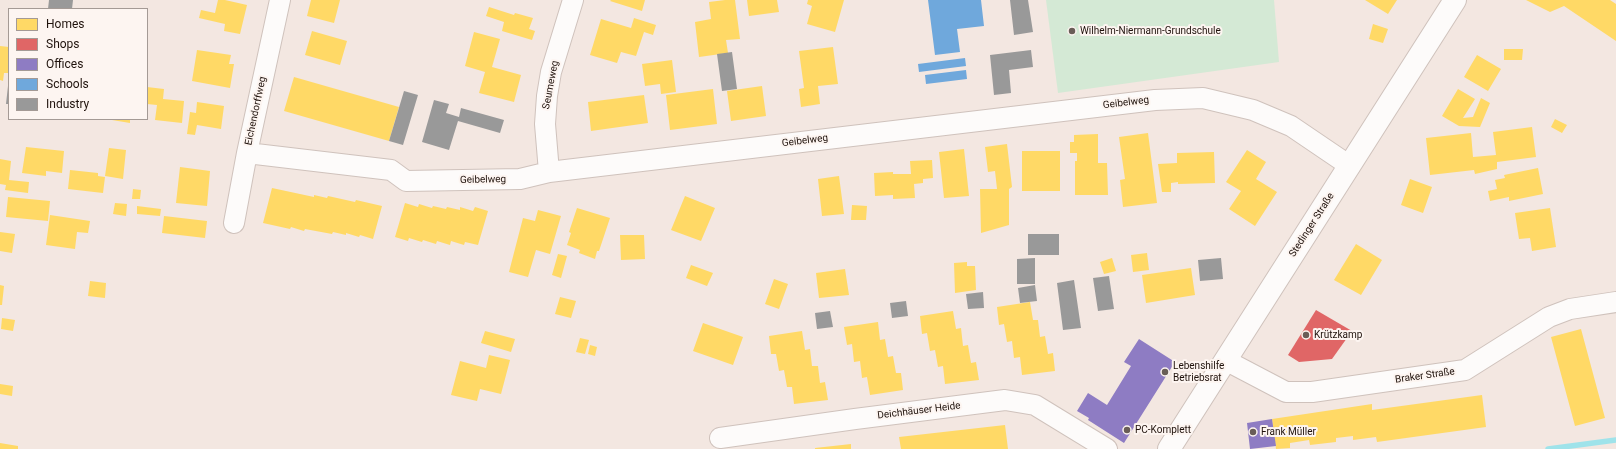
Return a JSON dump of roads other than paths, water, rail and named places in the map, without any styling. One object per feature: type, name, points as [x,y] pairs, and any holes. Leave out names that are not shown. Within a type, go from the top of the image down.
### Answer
[{"type":"main road","name":"Stedinger Straße","points":[[1169,449],[1455,0]]},
{"type":"street","name":"Eichendorffweg","points":[[234,223],[247,153],[280,0]]},
{"type":"street","name":"Seumeweg","points":[[549,172],[545,124],[546,96],[551,72],[573,0]]},
{"type":"street","name":"Geibelweg","points":[[247,153],[391,170],[406,181],[520,179],[549,172],[1155,100],[1203,98],[1252,110],[1291,126],[1350,166]]},
{"type":"street","name":"Braker Straße","points":[[1225,360],[1286,392],[1312,392],[1465,370],[1549,317],[1570,309],[1616,302]]},
{"type":"street","name":"Deichhäuser Heide","points":[[720,438],[1005,400],[1035,405],[1107,449]]},
{"type":"waterway","points":[[1548,449],[1616,440]]},
{"type":"place","name":"Wilhelm-Niermann-Grundschule","points":[[1072,31]]},
{"type":"place","name":"Krützkamp","points":[[1306,335]]},
{"type":"place","name":"Lebenshilfe Betriebsrat","points":[[1165,372]]},
{"type":"place","name":"PC-Komplett","points":[[1127,430]]},
{"type":"place","name":"Frank Müller","points":[[1253,432]]}]
